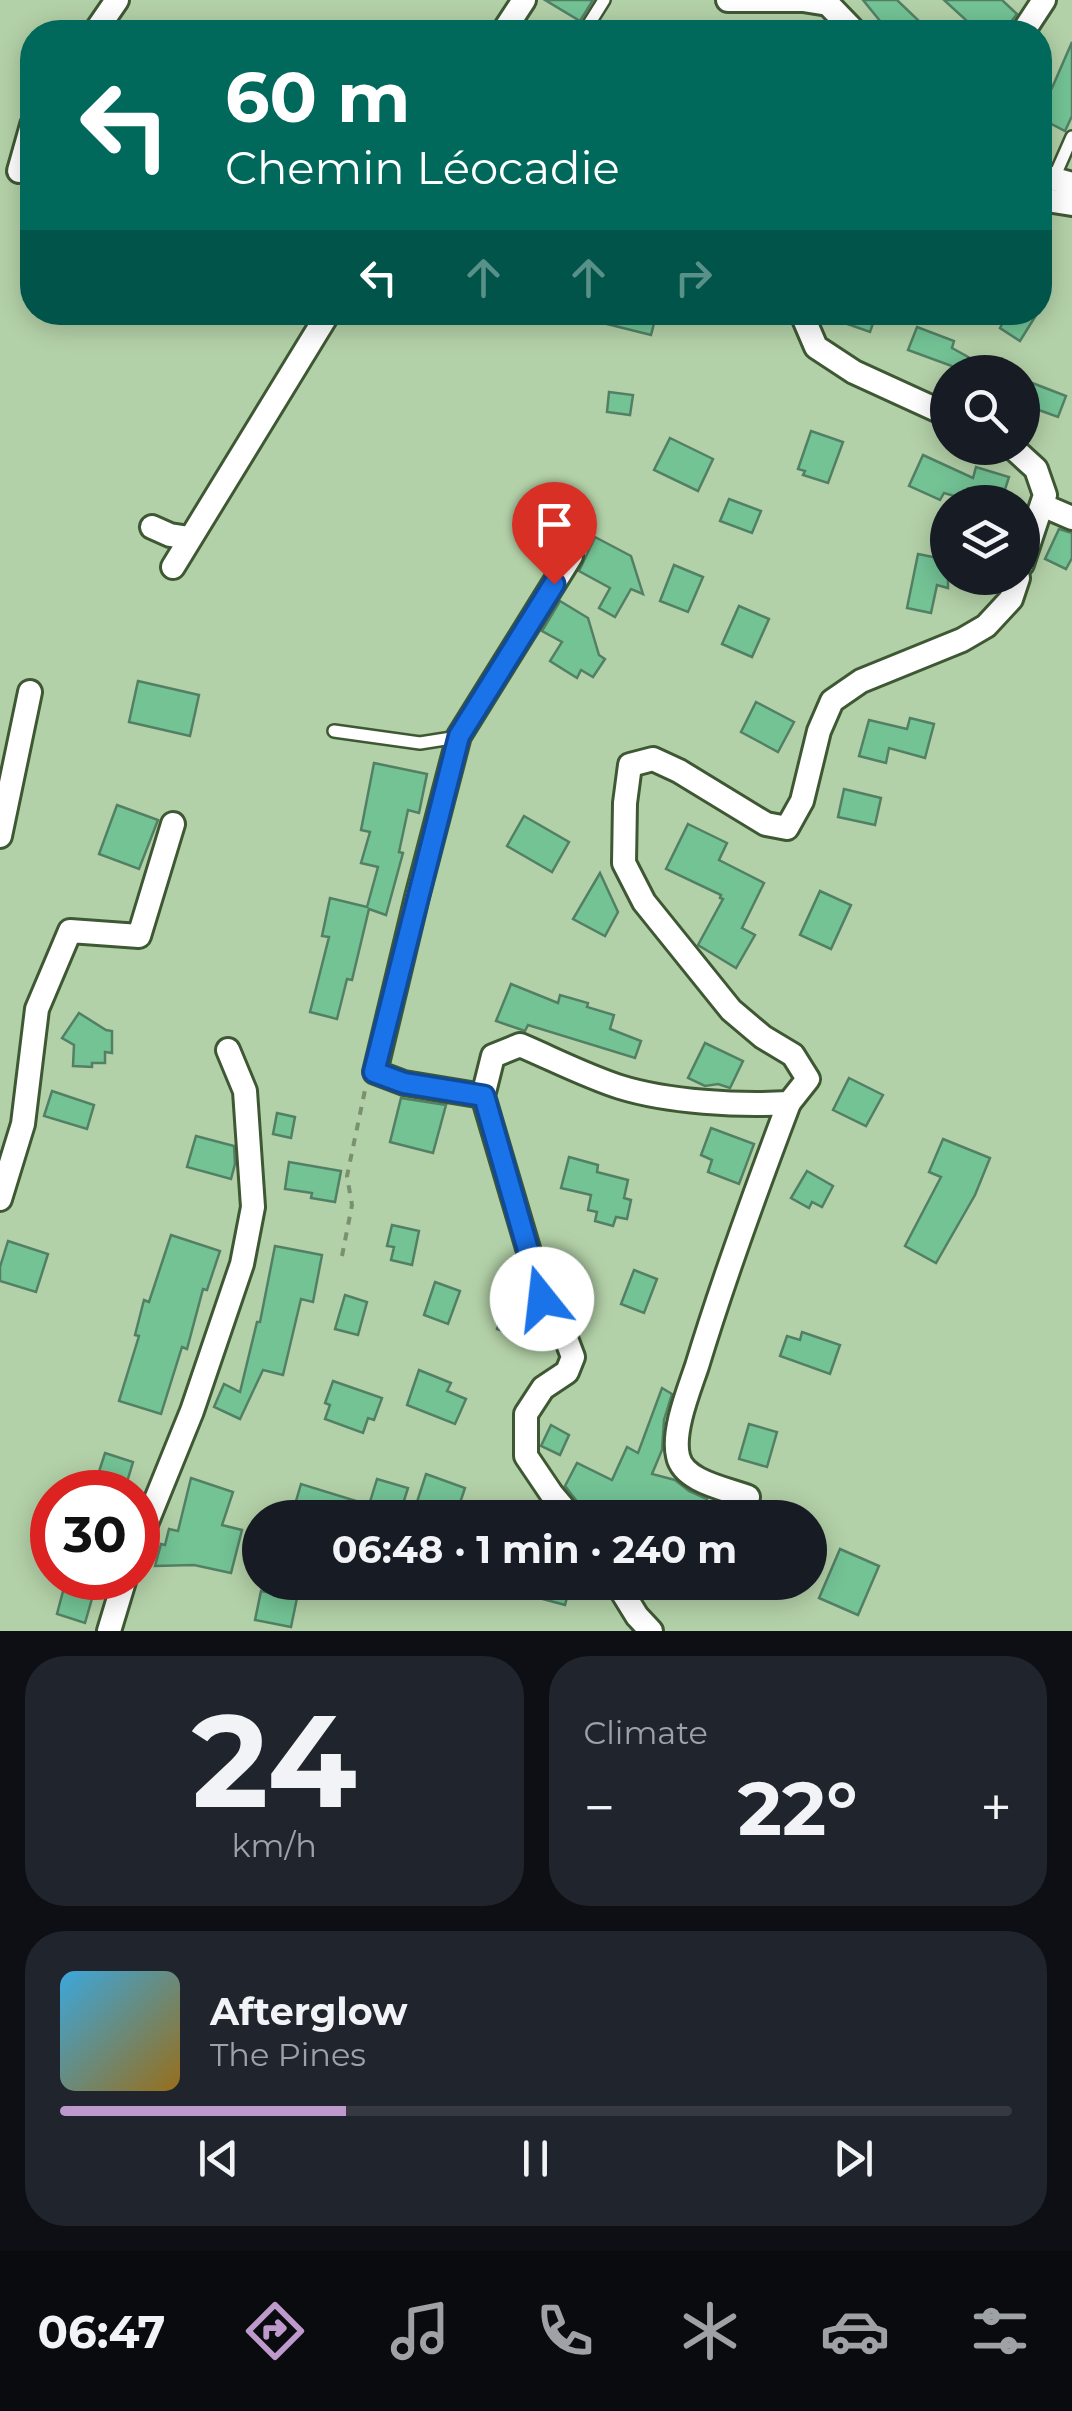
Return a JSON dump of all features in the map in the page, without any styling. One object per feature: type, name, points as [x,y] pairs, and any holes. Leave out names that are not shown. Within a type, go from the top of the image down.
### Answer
[{"type":"street","points":[[728,0],[828,4],[843,20]]},
{"type":"street","points":[[1052,186],[1072,204]]},
{"type":"street","points":[[173,567],[321,325]]},
{"type":"street","points":[[806,325],[816,346],[854,372],[930,407]]},
{"type":"street","points":[[1032,465],[1043,500],[1040,509]]},
{"type":"street","points":[[1043,500],[1072,502]]},
{"type":"street","points":[[1043,500],[1072,518]]},
{"type":"street","points":[[152,527],[189,538]]},
{"type":"street","points":[[484,1096],[404,1083],[374,1072],[459,736],[571,556]]},
{"type":"street","points":[[748,1497],[708,1484],[685,1470],[678,1458],[678,1436],[716,1302],[789,1103],[808,1078],[793,1055],[762,1037],[731,1010],[644,902],[624,863],[630,766],[653,759],[679,770],[766,824],[787,828],[802,801],[832,701],[861,682],[986,626],[1012,595]]},
{"type":"street","points":[[0,836],[30,692]]},
{"type":"street","points":[[0,1200],[23,1124],[37,1009],[70,930],[139,936],[173,824]]},
{"type":"street","points":[[557,1500],[526,1456],[526,1414],[543,1388],[567,1372],[572,1357],[542,1299],[484,1096],[493,1056],[520,1045],[621,1087],[669,1097],[759,1105],[789,1103]]},
{"type":"street","points":[[160,1490],[230,1301],[253,1207],[246,1091],[228,1050]]},
{"type":"street","points":[[109,1631],[118,1600]]},
{"type":"street","points":[[627,1600],[650,1631]]},
{"type":"lane","points":[[1052,183],[1072,138]]},
{"type":"lane","points":[[334,730],[420,744],[459,736]]},
{"type":"path","points":[[342,1256],[352,1205],[346,1176],[366,1084],[374,1072]]},
{"type":"building","points":[[545,0],[593,0],[578,20]]},
{"type":"building","points":[[863,0],[897,0],[918,20],[879,20]]},
{"type":"building","points":[[944,0],[1002,0],[1017,14],[1012,20],[966,20]]},
{"type":"building","points":[[1072,42],[1072,116],[1065,131],[1052,124],[1052,88]]},
{"type":"building","points":[[611,325],[654,325],[651,335]]},
{"type":"building","points":[[850,325],[872,325],[870,332]]},
{"type":"building","points":[[1002,325],[1030,325],[1020,341],[1000,328]]},
{"type":"building","points":[[917,327],[954,341],[952,348],[965,355],[930,355],[930,358],[908,350]]},
{"type":"building","points":[[1040,386],[1066,396],[1058,417],[1040,410]]},
{"type":"building","points":[[609,392],[633,395],[630,415],[607,412]]},
{"type":"building","points":[[811,431],[843,442],[828,483],[803,475],[805,471],[798,469]]},
{"type":"building","points":[[670,438],[713,459],[698,491],[654,470]]},
{"type":"building","points":[[923,455],[930,458],[930,465],[945,465],[973,478],[976,467],[1009,477],[1006,485],[930,485],[930,495],[909,486]]},
{"type":"building","points":[[729,499],[761,511],[752,533],[720,521]]},
{"type":"building","points":[[1059,529],[1072,533],[1072,558],[1066,569],[1045,559]]},
{"type":"building","points":[[595,537],[631,556],[643,594],[631,589],[615,617],[599,608],[610,588],[579,571]]},
{"type":"building","points":[[918,554],[930,556],[930,595],[935,595],[931,613],[907,608]]},
{"type":"building","points":[[674,565],[703,577],[688,612],[660,601]]},
{"type":"building","points":[[560,601],[588,618],[599,655],[605,659],[593,677],[581,670],[577,678],[550,661],[562,642],[542,631]]},
{"type":"building","points":[[739,606],[769,619],[752,657],[722,644]]},
{"type":"building","points":[[138,681],[199,695],[190,736],[129,722]]},
{"type":"building","points":[[756,702],[794,722],[778,752],[741,732]]},
{"type":"building","points":[[910,718],[934,724],[925,758],[889,748],[886,763],[859,756],[869,720],[907,729]]},
{"type":"building","points":[[374,763],[427,774],[419,813],[408,810],[399,852],[403,853],[386,915],[369,909],[352,980],[347,979],[337,1019],[310,1012],[329,937],[322,936],[330,898],[367,907],[378,867],[361,863],[370,832],[361,830]]},
{"type":"building","points":[[844,789],[881,798],[875,825],[838,817]]},
{"type":"building","points":[[117,805],[158,820],[139,869],[99,854]]},
{"type":"building","points":[[524,816],[569,842],[552,872],[507,846]]},
{"type":"building","points":[[688,824],[727,843],[719,860],[764,883],[742,928],[755,935],[736,968],[698,945],[723,899],[721,895],[666,869]]},
{"type":"building","points":[[600,873],[618,912],[605,936],[573,919]]},
{"type":"building","points":[[820,891],[851,905],[831,949],[800,935]]},
{"type":"building","points":[[511,984],[558,1003],[560,995],[614,1015],[610,1029],[641,1041],[635,1058],[528,1025],[525,1031],[496,1021]]},
{"type":"building","points":[[79,1013],[112,1031],[112,1053],[105,1052],[105,1063],[73,1066],[74,1045],[62,1038]]},
{"type":"building","points":[[705,1043],[743,1061],[730,1088],[718,1084],[705,1086],[688,1078]]},
{"type":"building","points":[[849,1078],[883,1095],[866,1126],[833,1110]]},
{"type":"building","points":[[52,1091],[94,1105],[87,1129],[44,1116]]},
{"type":"building","points":[[401,1098],[446,1105],[433,1153],[390,1142]]},
{"type":"building","points":[[277,1113],[295,1117],[291,1138],[273,1134]]},
{"type":"building","points":[[711,1128],[754,1144],[739,1184],[708,1172],[712,1160],[701,1155]]},
{"type":"building","points":[[196,1136],[234,1146],[231,1179],[187,1167]]},
{"type":"building","points":[[943,1139],[990,1158],[975,1195],[936,1263],[905,1246],[941,1177],[929,1172]]},
{"type":"building","points":[[569,1157],[598,1165],[597,1172],[628,1180],[624,1198],[631,1200],[627,1219],[616,1217],[613,1226],[595,1221],[597,1212],[588,1210],[591,1195],[561,1188]]},
{"type":"building","points":[[289,1162],[341,1171],[335,1202],[285,1189]]},
{"type":"building","points":[[807,1171],[833,1186],[822,1207],[812,1202],[809,1208],[791,1198]]},
{"type":"building","points":[[392,1225],[419,1231],[412,1265],[391,1260],[394,1247],[387,1246]]},
{"type":"building","points":[[171,1235],[220,1251],[207,1290],[203,1289],[187,1349],[182,1347],[161,1414],[119,1401],[139,1336],[135,1335],[144,1300],[149,1302]]},
{"type":"building","points":[[8,1241],[48,1254],[36,1292],[0,1281]]},
{"type":"building","points":[[275,1246],[322,1255],[313,1302],[301,1299],[283,1375],[263,1370],[240,1419],[214,1407],[224,1384],[240,1392],[260,1322]]},
{"type":"building","points":[[634,1270],[657,1279],[644,1313],[621,1304]]},
{"type":"building","points":[[435,1282],[460,1291],[448,1324],[424,1315]]},
{"type":"building","points":[[345,1295],[367,1302],[358,1335],[335,1329]]},
{"type":"building","points":[[506,1303],[534,1313],[538,1321],[531,1341],[497,1329]]},
{"type":"building","points":[[802,1332],[840,1345],[830,1374],[780,1356],[787,1336],[800,1340]]},
{"type":"building","points":[[419,1370],[451,1383],[447,1391],[466,1399],[455,1424],[407,1405]]},
{"type":"building","points":[[333,1381],[382,1398],[374,1420],[368,1418],[363,1433],[325,1419],[330,1405],[325,1403]]},
{"type":"building","points":[[662,1388],[672,1394],[664,1420],[662,1450],[652,1474],[675,1480],[707,1500],[576,1500],[565,1486],[577,1463],[612,1480],[627,1447],[638,1453]]},
{"type":"building","points":[[749,1424],[777,1432],[767,1467],[739,1459]]},
{"type":"building","points":[[551,1425],[569,1435],[560,1455],[541,1446]]},
{"type":"building","points":[[105,1453],[133,1462],[131,1470],[100,1470]]},
{"type":"building","points":[[426,1474],[465,1488],[461,1500],[418,1500]]},
{"type":"building","points":[[191,1478],[233,1492],[222,1525],[242,1530],[231,1573],[194,1565],[160,1566],[161,1544],[165,1545],[169,1529],[178,1531]]},
{"type":"building","points":[[377,1479],[408,1488],[404,1500],[371,1500]]},
{"type":"building","points":[[301,1484],[353,1500],[296,1500]]},
{"type":"building","points":[[840,1549],[879,1566],[858,1615],[824,1600],[827,1600],[827,1579]]},
{"type":"building","points":[[61,1600],[92,1600],[85,1623],[57,1614]]},
{"type":"building","points":[[259,1600],[297,1600],[291,1627],[255,1620]]},
{"type":"route","points":[[542,1299],[484,1096],[404,1083],[374,1072],[459,736],[554,584]]}]
